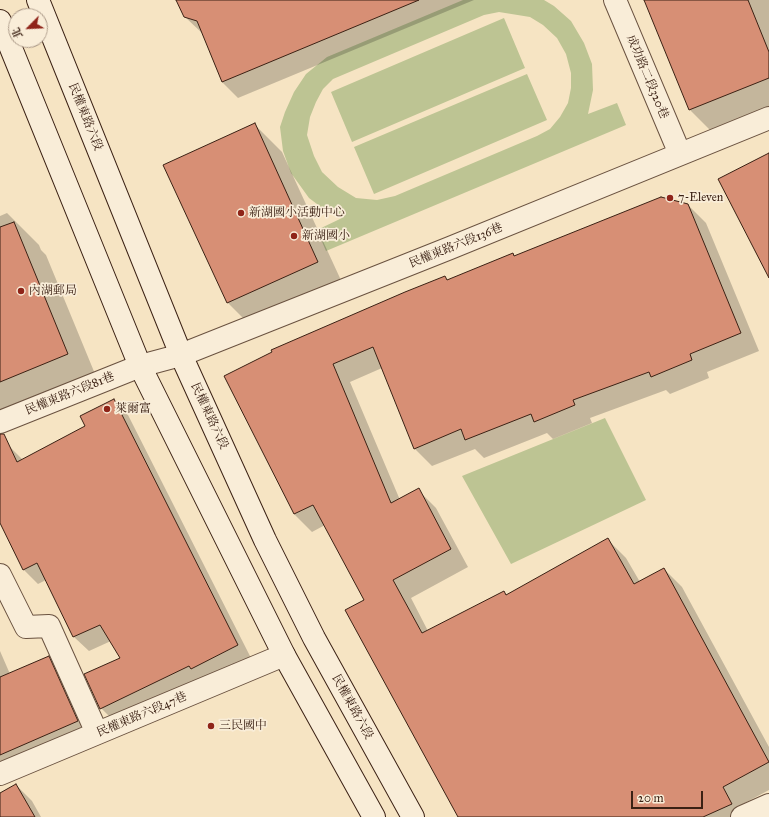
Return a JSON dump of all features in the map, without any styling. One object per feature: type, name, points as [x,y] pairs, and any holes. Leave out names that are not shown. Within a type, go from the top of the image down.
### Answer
[{"type":"main road","name":"民權東路六段","points":[[38,0],[181,355],[265,540],[314,638],[413,817]]},
{"type":"main road","name":"成功路二段320巷","points":[[615,0],[680,154]]},
{"type":"main road","points":[[0,21],[140,366],[284,655],[374,817]]},
{"type":"main road","name":"民權東路六段136巷","points":[[140,366],[181,355],[450,248],[769,118]]},
{"type":"main road","name":"民權東路六段81巷","points":[[0,422],[140,366]]},
{"type":"main road","points":[[0,575],[26,627],[50,626],[97,734]]},
{"type":"main road","name":"民權東路六段47巷","points":[[0,774],[284,655]]},
{"type":"main road","points":[[742,817],[769,805]]},
{"type":"green space","points":[[463,0],[544,0],[554,6],[571,21],[584,43],[592,64],[593,90],[588,114],[617,103],[626,125],[326,251],[317,230],[342,218],[325,210],[309,198],[291,173],[283,151],[280,127],[294,92],[306,74],[327,57]],"holes":[[[499,12],[530,17],[543,25],[557,38],[566,54],[571,73],[571,88],[568,103],[560,117],[550,129],[537,136],[395,196],[377,200],[356,198],[338,187],[322,172],[314,156],[307,135],[310,117],[316,102],[323,89],[333,79],[484,15]]]},
{"type":"green space","points":[[504,18],[525,68],[352,142],[331,92]]},
{"type":"green space","points":[[527,74],[547,120],[374,194],[354,147]]},
{"type":"green space","points":[[605,418],[646,500],[511,564],[462,476]]},
{"type":"building","points":[[176,0],[419,0],[222,82],[197,21],[184,17]]},
{"type":"building","points":[[644,0],[748,0],[769,52],[769,78],[689,110]]},
{"type":"building","name":"新湖國小活動中心","points":[[255,123],[318,262],[227,303],[163,165]]},
{"type":"building","points":[[769,153],[769,278],[718,179]]},
{"type":"building","points":[[661,197],[688,204],[741,333],[690,354],[692,360],[651,377],[649,372],[573,400],[575,405],[534,422],[531,414],[465,440],[461,429],[414,449],[373,347],[333,364],[391,503],[419,488],[451,549],[393,580],[422,633],[504,591],[506,595],[608,538],[634,584],[664,568],[769,762],[723,787],[732,804],[703,817],[458,817],[345,610],[364,600],[313,505],[294,514],[224,376],[272,352],[271,350],[405,292],[445,276],[447,280],[513,253],[514,256]]},
{"type":"building","name":"內湖郵局","points":[[14,222],[68,354],[0,382],[0,227]]},
{"type":"building","points":[[114,399],[238,645],[191,669],[189,666],[100,709],[84,674],[120,658],[100,625],[73,637],[37,563],[23,570],[0,523],[0,434],[4,434],[17,462],[85,426],[80,416]]},
{"type":"building","points":[[49,656],[78,721],[0,755],[0,677]]},
{"type":"building","points":[[16,784],[35,817],[0,817],[0,793]]},
{"type":"place","name":"7-Eleven","points":[[670,198]]},
{"type":"place","name":"新湖國小活動中心","points":[[241,213]]},
{"type":"place","name":"新湖國小","points":[[294,236]]},
{"type":"place","name":"內湖郵局","points":[[21,291]]},
{"type":"place","name":"萊爾富","points":[[107,409]]},
{"type":"place","name":"三民國中","points":[[211,726]]}]
